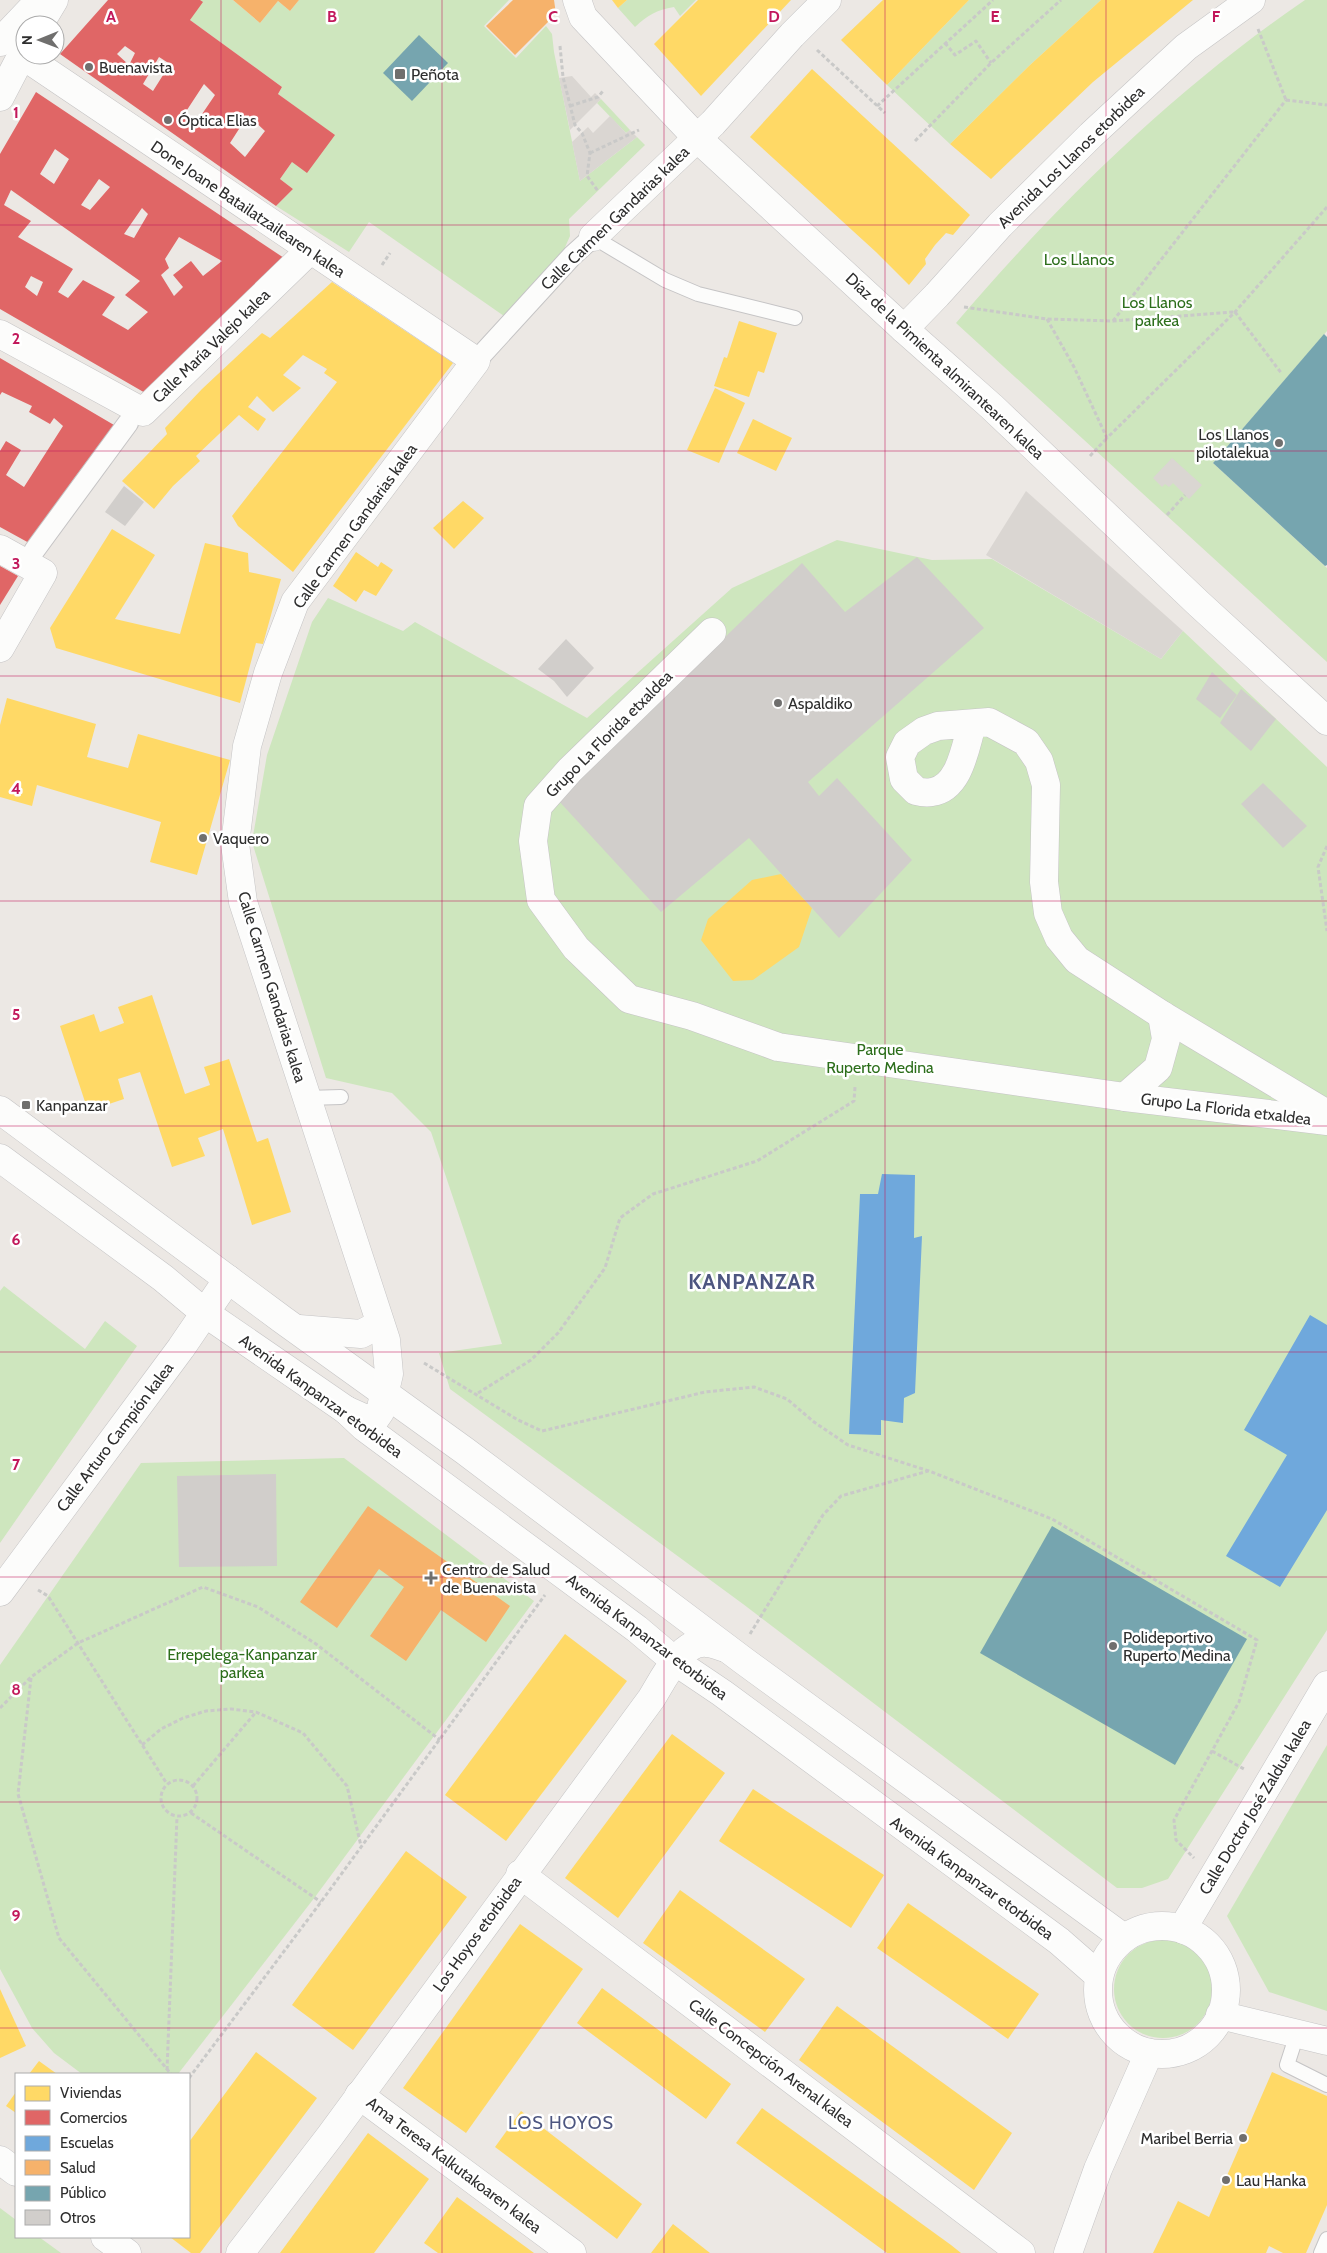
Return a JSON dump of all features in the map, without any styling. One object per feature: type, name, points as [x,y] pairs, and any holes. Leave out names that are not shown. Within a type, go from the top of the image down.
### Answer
[{"type":"street","points":[[32,15],[40,0]]},
{"type":"street","points":[[45,15],[54,0]]},
{"type":"street","name":"Díaz de la Pimienta almirantearen kalea","points":[[577,0],[583,17],[697,138],[904,329],[992,407],[1199,604],[1327,721]]},
{"type":"street","name":"Calle Carmen Gandarias kalea","points":[[346,1410],[373,1422],[380,1412],[389,1374],[386,1340],[243,902],[235,844],[247,746],[268,673],[295,602],[476,361],[572,256],[713,124],[792,35],[828,0]]},
{"type":"street","name":"Avenida Los Llanos etorbidea","points":[[904,329],[1000,225],[1090,135],[1186,47],[1254,12]]},
{"type":"street","points":[[0,97],[15,51]]},
{"type":"street","name":"Done Joane Batailatzailearen kalea","points":[[41,65],[310,250],[476,361]]},
{"type":"street","name":"Calle María Valejo kalea","points":[[0,334],[142,412],[310,250]]},
{"type":"street","points":[[0,648],[38,562],[128,424]]},
{"type":"street","points":[[0,549],[38,562]]},
{"type":"street","name":"Grupo La Florida etxaldea","points":[[712,632],[570,770],[538,806],[533,841],[541,900],[576,948],[628,999],[692,1016],[778,1046],[1125,1097],[1327,1121]]},
{"type":"street","name":"Grupo La Florida etxaldea","points":[[972,725],[989,722],[999,726],[1026,742],[1039,761],[1046,785],[1044,882],[1048,913],[1059,938],[1077,960],[1162,1015],[1327,1114]]},
{"type":"street","name":"Grupo La Florida etxaldea","points":[[1125,1097],[1158,1068],[1166,1039],[1162,1015]]},
{"type":"street","points":[[0,1110],[296,1329],[738,1642],[1124,1938]]},
{"type":"street","name":"Avenida Kanpanzar etorbidea","points":[[0,1158],[163,1278],[205,1313],[346,1410],[364,1427],[637,1629],[676,1662],[722,1693],[1059,1941],[1099,1976]]},
{"type":"street","name":"Calle Arturo Campión kalea","points":[[0,1592],[228,1279]]},
{"type":"street","points":[[296,1329],[361,1334],[380,1324]]},
{"type":"street","name":"Los Hoyos etorbidea","points":[[240,2253],[689,1646],[706,1642],[738,1642]]},
{"type":"street","name":"Calle Doctor José Zaldua kalea","points":[[1184,1930],[1195,1907],[1327,1685]]},
{"type":"street","name":"Calle Concepción Arenal kalea","points":[[520,1874],[1021,2253]]},
{"type":"street","points":[[1164,1926],[1184,1930],[1202,1940],[1216,1955],[1221,1968],[1226,1995],[1220,2015],[1212,2030],[1199,2042],[1183,2050],[1166,2054],[1149,2053],[1130,2046],[1114,2033],[1103,2016],[1098,1996],[1099,1976],[1104,1961],[1113,1948],[1124,1938],[1143,1928],[1164,1926]]},
{"type":"street","points":[[1220,2015],[1327,2041]]},
{"type":"street","points":[[1068,2253],[1098,2169],[1149,2053]]},
{"type":"street","name":"Ama Teresa Kalkutakoaren kalea","points":[[359,2094],[572,2253]]},
{"type":"street","points":[[0,2160],[15,2171]]},
{"type":"street","points":[[106,2238],[127,2253]]},
{"type":"lane","points":[[594,237],[665,280],[698,294],[795,318]]},
{"type":"lane","points":[[307,1098],[341,1097]]},
{"type":"lane","points":[[1297,2034],[1287,2065],[1327,2085]]},
{"type":"lane","points":[[1321,2253],[1327,2239]]},
{"type":"path","points":[[877,106],[993,0]]},
{"type":"path","points":[[915,141],[991,63],[1060,0]]},
{"type":"path","points":[[1254,12],[1286,100]]},
{"type":"path","points":[[945,43],[955,55],[976,41],[991,63]]},
{"type":"path","points":[[811,44],[885,113]]},
{"type":"path","points":[[560,46],[563,78],[575,125],[582,133],[590,153],[587,176],[598,191]]},
{"type":"path","points":[[570,106],[598,97],[603,91]]},
{"type":"path","points":[[1286,100],[1327,104]]},
{"type":"path","points":[[1113,321],[1286,100]]},
{"type":"path","points":[[590,153],[639,130]]},
{"type":"path","points":[[1090,456],[1235,312],[1327,207]]},
{"type":"path","points":[[378,272],[390,253]]},
{"type":"path","points":[[961,307],[1047,319],[1113,321],[1235,312]]},
{"type":"path","points":[[1235,312],[1282,374]]},
{"type":"path","points":[[1047,319],[1074,366],[1107,438]]},
{"type":"path","points":[[1168,515],[1185,495]]},
{"type":"path","points":[[1327,846],[1318,867],[1327,931]]},
{"type":"path","points":[[478,1394],[531,1360],[558,1333],[605,1268],[620,1218],[653,1194],[757,1162],[854,1102],[855,1081]]},
{"type":"path","points":[[424,1363],[518,1420],[542,1431],[705,1392],[754,1387],[786,1399],[814,1422],[848,1445],[929,1471],[1052,1519],[1256,1640],[1239,1702],[1174,1820],[1176,1840],[1194,1859]]},
{"type":"path","points":[[738,1642],[765,1612],[823,1515],[841,1496],[907,1479],[929,1471]]},
{"type":"path","points":[[0,1708],[31,1677],[78,1643],[203,1587],[258,1607],[316,1644],[440,1740]]},
{"type":"path","points":[[38,1590],[48,1596],[167,1784]]},
{"type":"path","points":[[190,2077],[321,1902],[549,1590]]},
{"type":"path","points":[[31,1677],[18,1794],[59,1938],[170,2073]]},
{"type":"path","points":[[142,1745],[161,1730],[176,1722],[206,1711],[231,1709],[256,1712],[303,1733],[348,1786],[361,1846]]},
{"type":"path","points":[[193,1786],[256,1712]]},
{"type":"path","points":[[1212,1751],[1249,1772]]},
{"type":"path","points":[[180,1779],[193,1786],[197,1800],[196,1807],[191,1813],[177,1817],[170,1815],[161,1804],[160,1796],[167,1784],[180,1779]]},
{"type":"path","points":[[191,1813],[321,1902]]},
{"type":"path","points":[[167,2071],[177,1817]]},
{"type":"green space","points":[[200,0],[233,0],[260,23],[278,1],[290,11],[299,0],[509,0],[484,26],[516,58],[546,26],[552,34],[580,181],[637,137],[645,145],[569,219],[570,236],[562,254],[504,316],[369,222],[349,252],[276,206],[293,189],[280,179],[292,162],[334,135],[278,94],[282,87],[190,20]]},
{"type":"green space","points":[[627,0],[696,0],[680,16],[674,7],[668,8],[644,19],[635,27],[618,8]]},
{"type":"green space","points":[[969,0],[1101,0],[1030,65],[950,144],[887,85]]},
{"type":"green space","name":"Los Llanos parkea","points":[[1305,0],[1327,0],[1327,331],[1213,463],[1327,568],[1327,662],[956,323],[1036,234],[1120,150],[1210,71]]},
{"type":"green space","points":[[601,99],[630,130],[626,133],[597,103]]},
{"type":"green space","name":"Parque Ruperto Medina","points":[[837,540],[932,560],[992,559],[1161,659],[1183,631],[1327,767],[1327,1630],[1168,1879],[1142,1888],[1117,1888],[743,1604],[450,1389],[439,1353],[502,1344],[431,1132],[392,1093],[326,1078],[252,842],[267,755],[312,622],[328,598],[403,631],[415,622],[587,718],[732,588]]},
{"type":"green space","points":[[4,1286],[85,1349],[105,1321],[137,1346],[0,1543],[0,1291]]},
{"type":"green space","name":"Errepelega-Kanpanzar parkea","points":[[344,1458],[534,1601],[315,1897],[179,2073],[81,2073],[54,2053],[32,2028],[0,1969],[0,1665],[141,1463]]},
{"type":"green space","points":[[1327,1745],[1327,2011],[1269,1992],[1227,1916]]},
{"type":"green space","points":[[1163,1940],[1182,1944],[1198,1954],[1208,1970],[1212,1989],[1208,2008],[1198,2024],[1182,2034],[1163,2038],[1144,2034],[1128,2024],[1118,2008],[1114,1989],[1118,1970],[1128,1954],[1144,1944]]},
{"type":"green space","points":[[0,2208],[15,2219],[15,2238],[40,2238],[61,2253],[0,2253]]},
{"type":"shaded area","points":[[572,76],[591,97],[595,93],[601,99],[570,130],[559,78]]},
{"type":"shaded area","points":[[610,116],[626,133],[630,130],[637,137],[580,181],[572,142],[588,127],[593,133]]},
{"type":"shaded area","points":[[1172,458],[1202,485],[1189,499],[1173,483],[1169,487],[1165,484],[1162,487],[1153,478]]},
{"type":"shaded area","points":[[1026,491],[1183,631],[1161,659],[986,555]]},
{"type":"building: Viviendas","points":[[612,0],[627,0],[618,8]]},
{"type":"building: Viviendas","points":[[698,0],[791,0],[701,96],[654,44]]},
{"type":"building: Viviendas","points":[[883,0],[969,0],[887,85],[841,40]]},
{"type":"building: Viviendas","points":[[1101,0],[1193,0],[1093,82],[991,179],[950,144],[1030,65]]},
{"type":"building: Viviendas","points":[[812,69],[970,215],[953,235],[946,233],[935,245],[925,259],[926,264],[909,285],[876,252],[750,137]]},
{"type":"building: Viviendas","points":[[332,282],[453,363],[293,572],[238,526],[232,516],[337,382],[324,373],[327,369],[303,355],[283,375],[301,388],[273,412],[257,396],[248,407],[266,419],[258,431],[239,415],[196,456],[200,461],[173,486],[154,509],[122,481],[167,434],[165,428],[202,389],[262,333],[270,338]]},
{"type":"building: Viviendas","points":[[739,321],[777,333],[764,373],[758,371],[749,397],[714,386],[724,357],[727,358]]},
{"type":"building: Viviendas","points":[[715,388],[745,403],[719,463],[687,450]]},
{"type":"building: Viviendas","points":[[753,419],[792,438],[776,471],[737,453]]},
{"type":"building: Viviendas","points":[[463,501],[484,518],[454,549],[433,528]]},
{"type":"building: Viviendas","points":[[112,529],[155,555],[115,619],[180,634],[205,543],[248,553],[249,572],[281,579],[263,644],[256,643],[240,703],[56,648],[50,628]]},
{"type":"building: Viviendas","points":[[356,552],[378,567],[381,562],[393,570],[376,596],[364,590],[356,602],[333,586]]},
{"type":"building: Viviendas","points":[[7,698],[96,724],[87,757],[128,768],[138,734],[230,760],[197,875],[150,862],[161,822],[37,785],[32,806],[0,797],[0,725]]},
{"type":"building: Viviendas","points":[[781,874],[812,908],[799,947],[753,980],[733,981],[701,940],[708,919],[752,880]]},
{"type":"building: Viviendas","points":[[152,995],[185,1094],[210,1085],[204,1067],[229,1059],[257,1142],[268,1138],[291,1212],[252,1225],[223,1129],[198,1138],[205,1156],[172,1167],[140,1072],[118,1079],[124,1099],[88,1111],[60,1026],[94,1014],[100,1032],[124,1023],[118,1007]]},
{"type":"building: Viviendas","points":[[565,1634],[627,1681],[506,1841],[445,1795]]},
{"type":"building: Viviendas","points":[[672,1734],[725,1773],[618,1918],[565,1878]]},
{"type":"building: Viviendas","points":[[753,1789],[884,1875],[851,1928],[719,1841]]},
{"type":"building: Viviendas","points":[[406,1851],[467,1897],[353,2050],[292,2005]]},
{"type":"building: Viviendas","points":[[680,1890],[805,1979],[765,2032],[643,1943]]},
{"type":"building: Viviendas","points":[[908,1903],[1039,1994],[1008,2039],[877,1948]]},
{"type":"building: Viviendas","points":[[520,1924],[583,1969],[466,2133],[403,2088]]},
{"type":"building: Viviendas","points":[[602,1988],[731,2084],[706,2119],[577,2023]]},
{"type":"building: Viviendas","points":[[0,1989],[26,2046],[0,2058]]},
{"type":"building: Viviendas","points":[[837,2006],[1012,2133],[974,2190],[799,2060]]},
{"type":"building: Viviendas","points":[[256,2052],[317,2098],[200,2253],[191,2253],[171,2238],[190,2238],[190,2141]]},
{"type":"building: Viviendas","points":[[39,2061],[56,2073],[30,2073]]},
{"type":"building: Viviendas","points":[[1272,2072],[1327,2096],[1327,2205],[1306,2253],[1283,2253],[1269,2246],[1266,2253],[1153,2253],[1178,2201],[1209,2217]]},
{"type":"building: Viviendas","points":[[15,2093],[15,2112],[6,2106]]},
{"type":"building: Viviendas","points":[[762,2108],[961,2253],[887,2253],[736,2143]]},
{"type":"building: Viviendas","points":[[521,2111],[642,2204],[617,2239],[495,2147]]},
{"type":"building: Viviendas","points":[[368,2133],[429,2179],[374,2253],[280,2253]]},
{"type":"building: Viviendas","points":[[457,2197],[534,2253],[438,2253],[424,2243]]},
{"type":"building: Viviendas","points":[[673,2224],[710,2253],[651,2253]]},
{"type":"building: Comercios","points":[[108,0],[200,0],[203,2],[190,20],[282,87],[278,94],[335,135],[307,173],[292,162],[280,179],[293,189],[276,206],[65,58],[65,48]],"holes":[[[125,46],[135,53],[129,65],[117,54]],[[159,57],[170,64],[153,91],[143,84]],[[204,84],[215,95],[198,120],[185,113]],[[248,115],[265,131],[245,157],[230,143]]]},
{"type":"building: Comercios","points":[[36,92],[284,258],[147,394],[0,309],[0,154]],"holes":[[[55,149],[69,159],[54,184],[40,174]],[[99,179],[110,187],[90,210],[81,205]],[[11,190],[140,281],[125,295],[148,312],[128,330],[102,315],[115,297],[83,280],[68,298],[58,292],[73,269],[18,237],[31,221],[4,205]],[[142,208],[148,214],[134,238],[124,234]],[[179,237],[222,261],[203,276],[191,261],[173,275],[183,287],[174,296],[161,275],[169,268],[165,259]],[[31,276],[43,282],[37,296],[25,287]]]},
{"type":"building: Comercios","points":[[0,358],[114,425],[73,480],[31,544],[0,527],[0,451],[6,441],[21,450],[6,475],[24,487],[63,426],[54,418],[50,424],[29,412],[32,406],[2,392],[0,395]]},
{"type":"building: Comercios","points":[[0,566],[18,576],[0,605]]},
{"type":"building: Escuelas","points":[[882,1174],[915,1175],[914,1238],[922,1236],[915,1393],[904,1398],[903,1423],[881,1420],[881,1435],[849,1434],[860,1194],[878,1194]]},
{"type":"building: Escuelas","points":[[1310,1315],[1327,1325],[1327,1510],[1280,1587],[1226,1556],[1287,1455],[1244,1430]]},
{"type":"building: Salud","points":[[233,0],[299,0],[290,11],[278,1],[260,23]]},
{"type":"building: Salud","points":[[513,0],[554,0],[556,14],[515,55],[486,26]]},
{"type":"building: Salud","name":"Centro de Salud de Buenavista","points":[[368,1506],[510,1606],[486,1642],[441,1610],[406,1661],[370,1636],[404,1587],[379,1569],[337,1628],[300,1602]]},
{"type":"building: Público","points":[[419,35],[448,63],[412,101],[383,73]]},
{"type":"building: Público","name":"Los Llanos pilotalekua","points":[[1324,334],[1327,337],[1327,565],[1325,566],[1213,463]]},
{"type":"building: Público","name":"Polideportivo Ruperto Medina","points":[[1052,1526],[1247,1639],[1175,1765],[980,1653]]},
{"type":"building: Otros","points":[[124,486],[144,502],[125,526],[105,512]]},
{"type":"building: Otros","name":"Aspaldiko","points":[[917,557],[984,628],[808,782],[819,796],[837,778],[912,860],[839,938],[749,838],[661,912],[557,799],[802,563],[845,612]]},
{"type":"building: Otros","points":[[566,639],[594,668],[567,697],[554,681],[538,669]]},
{"type":"building: Otros","points":[[1212,672],[1237,695],[1220,718],[1196,699]]},
{"type":"building: Otros","points":[[1241,689],[1276,719],[1251,751],[1220,723]]},
{"type":"building: Otros","points":[[1263,783],[1307,826],[1283,848],[1241,804]]},
{"type":"building: Otros","points":[[276,1474],[277,1566],[179,1567],[177,1476]]},
{"type":"place","name":"Buenavista","points":[[89,67]]},
{"type":"place","name":"Peñota","points":[[400,74]]},
{"type":"place","name":"Óptica Elias","points":[[168,120]]},
{"type":"place","name":"Los Llanos pilotalekua","points":[[1279,443]]},
{"type":"place","name":"Aspaldiko","points":[[778,703]]},
{"type":"place","name":"Vaquero","points":[[203,838]]},
{"type":"place","name":"Kanpanzar","points":[[26,1105]]},
{"type":"place","name":"Centro de Salud de Buenavista","points":[[431,1578]]},
{"type":"place","name":"Polideportivo Ruperto Medina","points":[[1113,1646]]},
{"type":"place","name":"Maribel Berria","points":[[1243,2138]]},
{"type":"place","name":"Lau Hanka","points":[[1226,2180]]},
{"type":"district","name":"KANPANZAR","points":[[752,1281]]},
{"type":"district","name":"LOS HOYOS","points":[[561,2123]]},
{"type":"park label","name":"Los Llanos","points":[[1079,259]]}]
